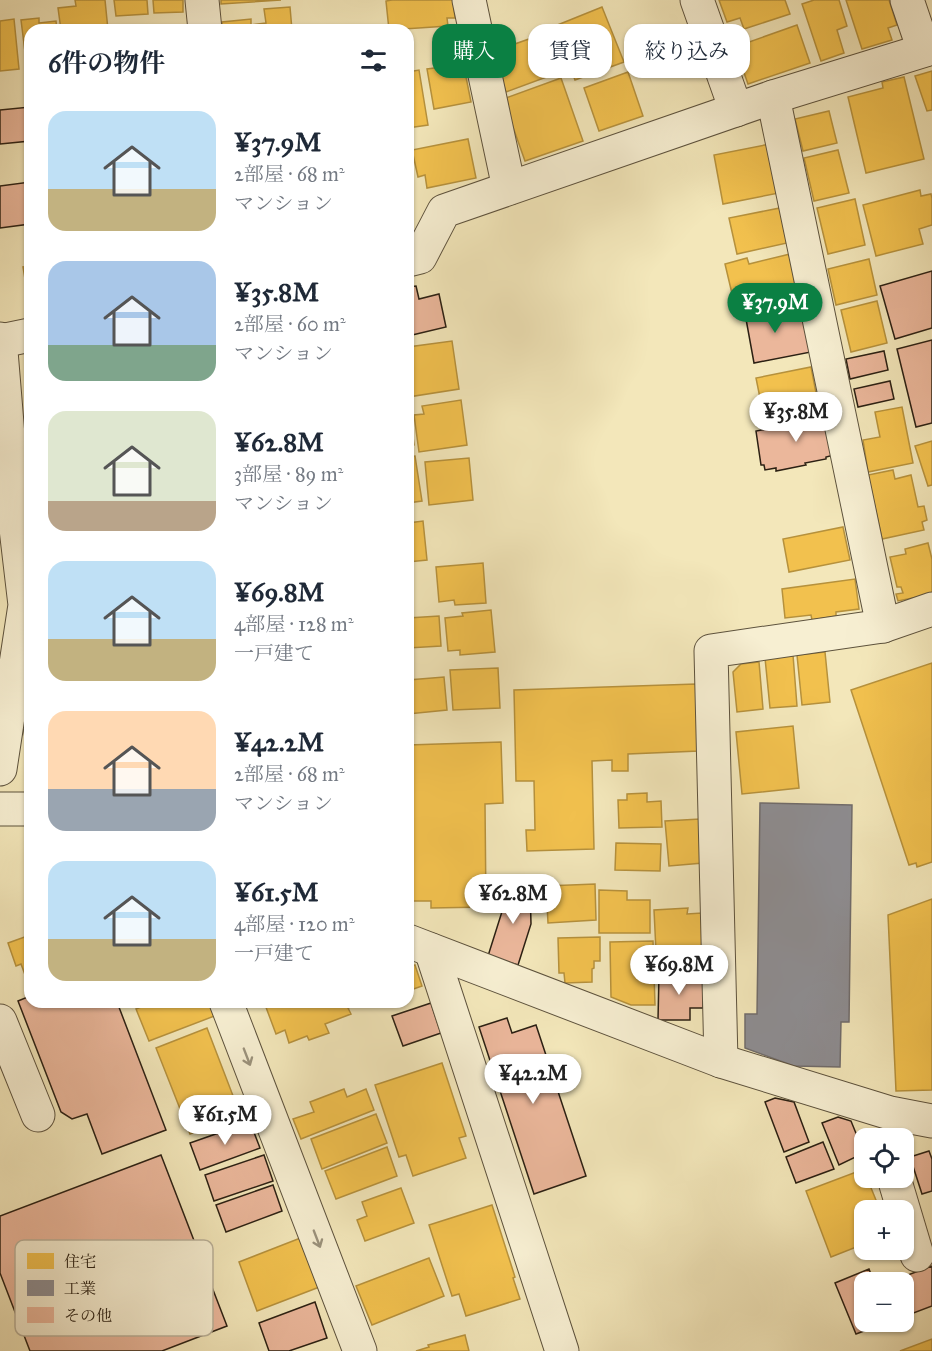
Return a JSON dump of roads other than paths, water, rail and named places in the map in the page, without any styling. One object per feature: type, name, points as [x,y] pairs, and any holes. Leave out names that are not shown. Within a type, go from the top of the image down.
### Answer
[{"type":"street","points":[[202,0],[204,24]]},
{"type":"street","points":[[469,0],[509,188]]},
{"type":"street","points":[[697,0],[736,110]]},
{"type":"street","points":[[414,258],[420,257],[444,211],[773,97],[928,49],[906,0]]},
{"type":"street","points":[[773,97],[883,626]]},
{"type":"street","points":[[0,768],[13,603],[15,520],[0,340],[24,336]]},
{"type":"street","points":[[721,1061],[711,651],[883,626],[932,609]]},
{"type":"street","points":[[0,809],[24,809]]},
{"type":"street","points":[[420,945],[891,1126],[932,1121]]},
{"type":"street","points":[[420,945],[562,1351]]},
{"type":"street","points":[[228,1008],[360,1351]]},
{"type":"street","points":[[0,1021],[38,1115]]},
{"type":"street","points":[[897,1188],[917,1255]]}]
